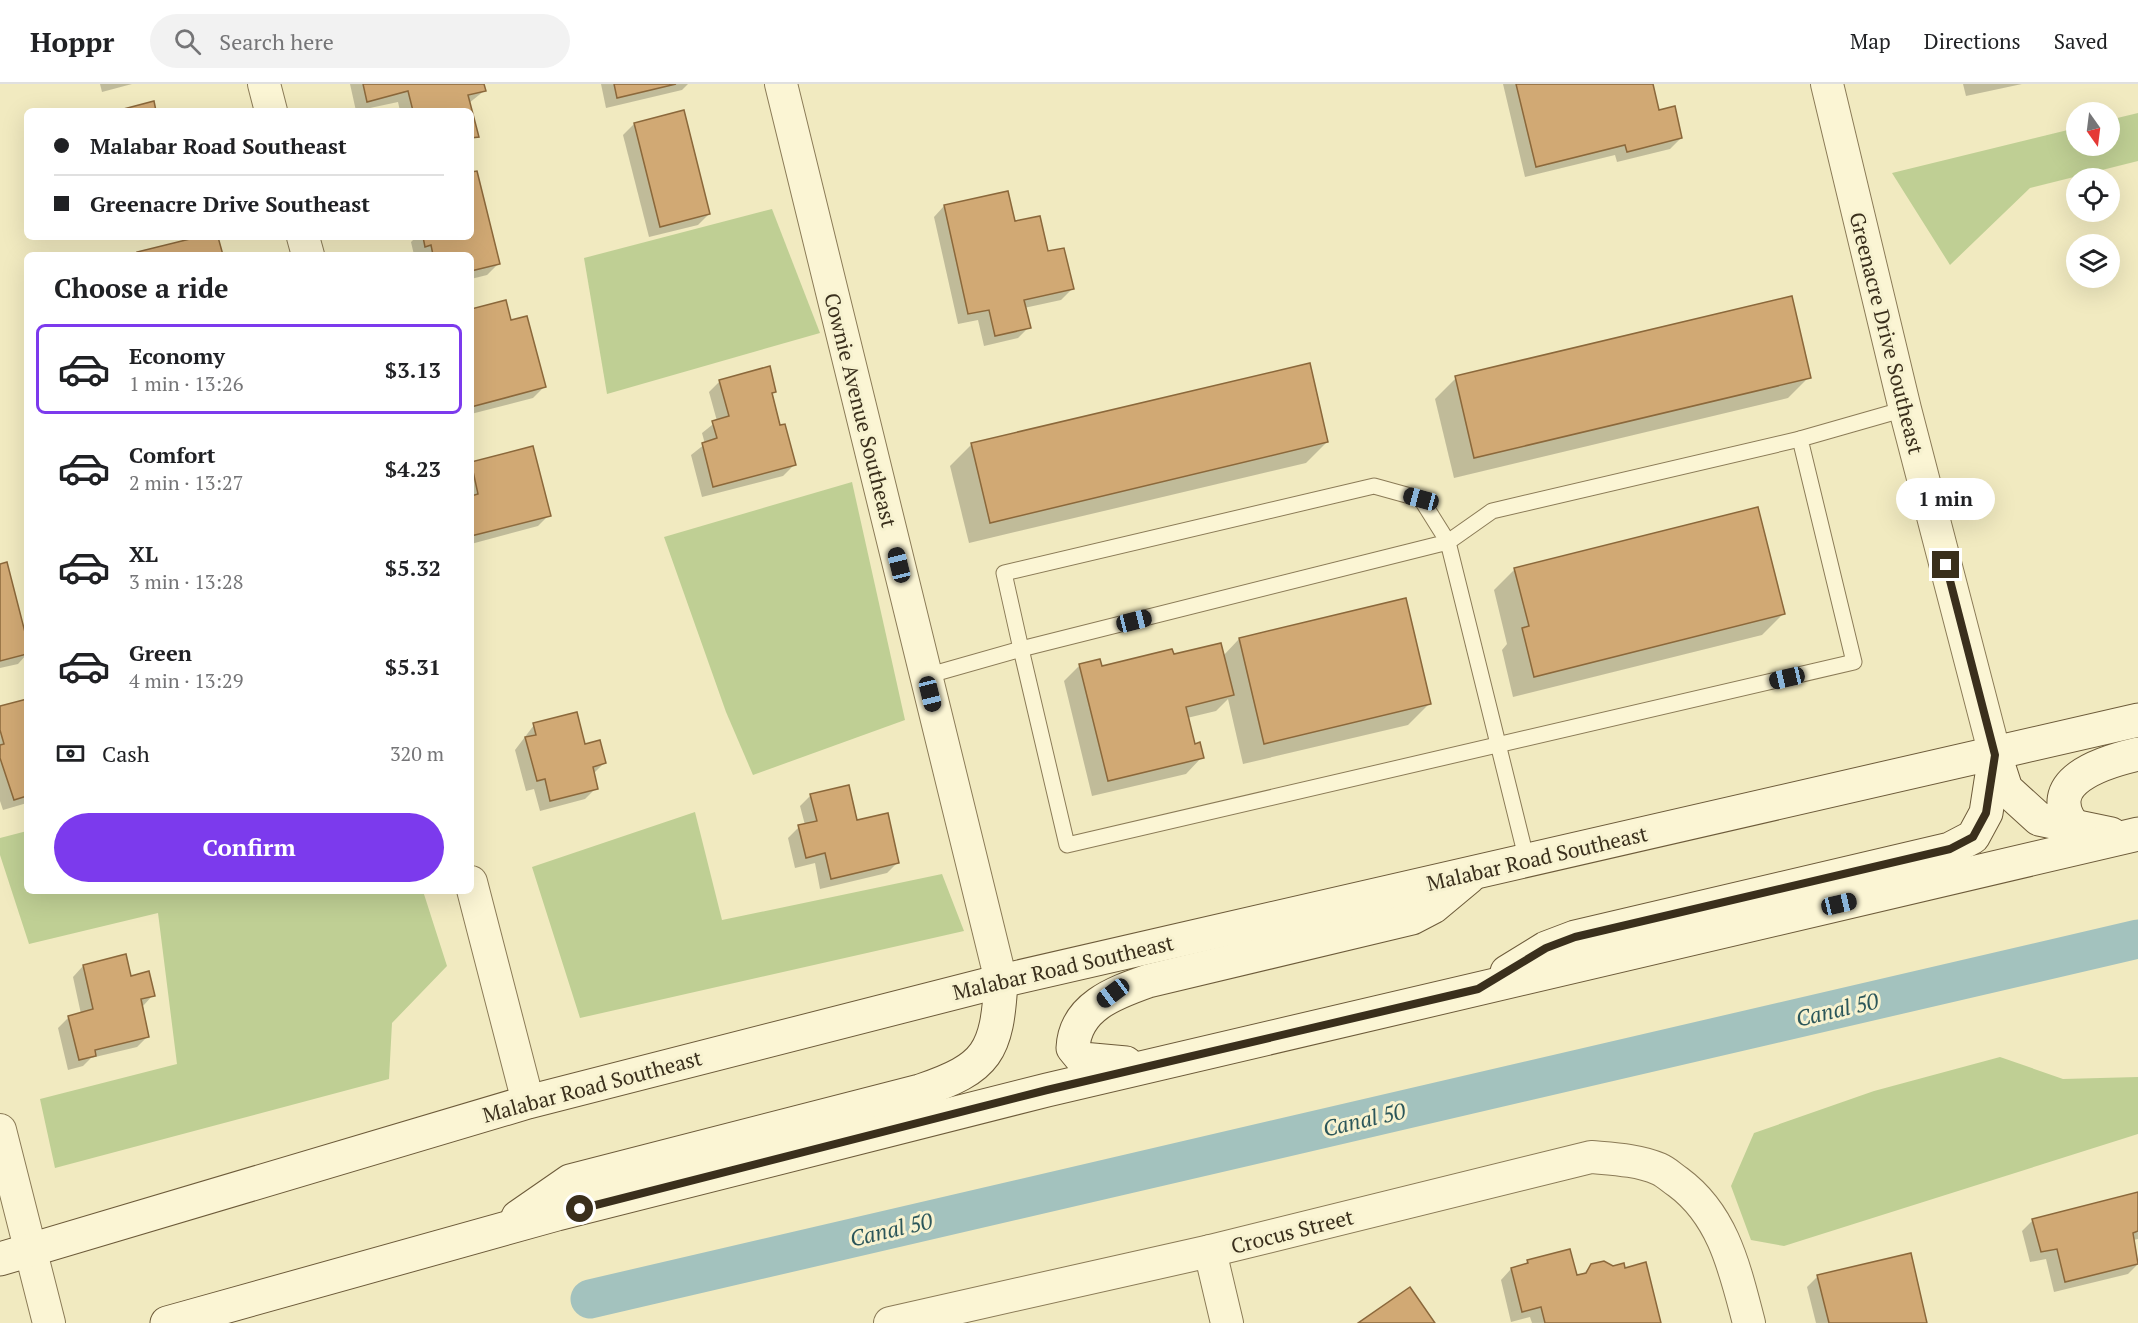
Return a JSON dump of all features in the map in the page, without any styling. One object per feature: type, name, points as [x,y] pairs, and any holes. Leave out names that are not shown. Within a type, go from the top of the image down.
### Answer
[{"type":"main road","name":"Malabar Road Southeast","points":[[15,1254],[528,1102],[1001,981],[1995,755],[2138,720]]},
{"type":"main road","points":[[2075,828],[2067,817],[2063,804],[2069,788],[2082,773],[2116,759],[2138,754]]},
{"type":"main road","points":[[1995,755],[2006,789],[2039,819],[2075,828],[2133,836]]},
{"type":"main road","points":[[1478,989],[1546,948],[1575,937],[1950,849],[1973,837],[1986,813],[1995,755]]},
{"type":"main road","points":[[167,1323],[500,1231],[1154,1065],[2133,836]]},
{"type":"main road","points":[[1154,1065],[1082,1059],[1073,1048],[1074,1032],[1085,1014],[1113,993],[1148,981],[1412,918],[1433,907],[1475,872]]},
{"type":"main road","points":[[500,1231],[570,1181],[920,1090],[957,1078],[973,1067],[992,1044],[999,1016],[1001,981]]},
{"type":"street","points":[[264,84],[270,108]]},
{"type":"street","name":"Cownie Avenue Southeast","points":[[781,84],[1001,981]]},
{"type":"street","name":"Greenacre Drive Southeast","points":[[1827,84],[1905,409],[1995,755]]},
{"type":"street","points":[[474,894],[528,1102]]},
{"type":"street","points":[[0,1130],[15,1254],[49,1323]]},
{"type":"street","name":"Crocus Street","points":[[890,1323],[1210,1251],[1591,1157],[1623,1160],[1660,1169],[1688,1189],[1712,1216],[1724,1238],[1749,1323]]},
{"type":"street","points":[[1210,1251],[1227,1323]]},
{"type":"lane","points":[[926,676],[1021,649],[1448,542],[1492,511],[1800,439],[1905,409]]},
{"type":"lane","points":[[1527,861],[1498,744],[1448,542],[1421,499],[1374,486],[1004,573],[1067,844],[1498,744],[1854,662],[1800,439]]},
{"type":"green space","points":[[2138,113],[2138,161],[2110,168],[2066,168],[2066,179],[2030,188],[1950,265],[1892,173],[2066,130],[2066,156],[2120,156],[2120,117]]},
{"type":"green space","points":[[772,209],[820,333],[607,394],[584,258]]},
{"type":"green space","points":[[852,482],[905,720],[753,775],[726,712],[664,537]]},
{"type":"green space","points":[[695,812],[722,920],[942,874],[964,931],[580,1018],[532,867]]},
{"type":"green space","points":[[24,832],[24,894],[424,894],[447,966],[392,1023],[389,1079],[55,1168],[40,1099],[177,1064],[158,913],[29,944],[0,855],[0,838]]},
{"type":"green space","points":[[2000,1057],[2063,1079],[2138,1077],[2138,1134],[1784,1246],[1751,1240],[1731,1186],[1754,1133],[1874,1091]]},
{"type":"building","points":[[363,84],[484,84],[486,91],[468,95],[471,108],[412,108],[408,91],[367,102]]},
{"type":"building","points":[[614,84],[676,84],[617,98]]},
{"type":"building","points":[[1516,84],[1653,84],[1659,110],[1675,106],[1682,138],[1627,152],[1625,145],[1536,167]]},
{"type":"building","points":[[154,101],[155,108],[127,108]]},
{"type":"building","points":[[684,110],[710,214],[660,227],[634,123]]},
{"type":"building","points":[[474,118],[479,137],[474,138]]},
{"type":"building","points":[[477,171],[500,264],[474,270],[474,252],[432,252],[431,245],[425,247],[424,240],[474,240],[474,172]]},
{"type":"building","points":[[1008,191],[1015,221],[1040,216],[1048,251],[1064,248],[1074,289],[1024,300],[1031,328],[995,336],[989,310],[968,314],[944,205]]},
{"type":"building","points":[[186,240],[219,240],[222,252],[137,252]]},
{"type":"building","points":[[1792,296],[1811,378],[1474,458],[1455,376]]},
{"type":"building","points":[[506,300],[511,320],[527,316],[546,387],[474,406],[474,308]]},
{"type":"building","points":[[1310,363],[1328,442],[990,523],[971,443]]},
{"type":"building","points":[[770,366],[776,392],[772,393],[780,425],[785,424],[796,465],[713,487],[702,443],[717,438],[712,421],[729,416],[719,380]]},
{"type":"building","points":[[533,446],[551,516],[474,535],[474,495],[478,494],[474,461]]},
{"type":"building","points":[[1758,507],[1785,614],[1534,677],[1522,628],[1529,626],[1514,568]]},
{"type":"building","points":[[7,562],[24,628],[24,655],[0,661],[0,564]]},
{"type":"building","points":[[1406,598],[1431,704],[1264,744],[1239,638]]},
{"type":"building","points":[[1221,643],[1234,695],[1186,707],[1195,744],[1200,742],[1204,758],[1108,781],[1079,664],[1100,659],[1102,666],[1172,649],[1174,654]]},
{"type":"building","points":[[24,700],[24,797],[14,800],[0,758],[0,745],[4,744],[0,730],[0,706]]},
{"type":"building","points":[[577,712],[585,744],[600,740],[606,763],[593,767],[598,789],[550,801],[545,779],[537,781],[525,737],[536,735],[533,723]]},
{"type":"building","points":[[849,785],[857,820],[888,813],[899,863],[831,879],[825,853],[806,858],[798,825],[817,821],[810,794]]},
{"type":"building","points":[[126,954],[131,976],[149,971],[155,996],[141,999],[149,1037],[95,1050],[96,1056],[79,1060],[68,1016],[93,1009],[83,965]]},
{"type":"building","points":[[2138,1192],[2138,1231],[2133,1233],[2138,1264],[2065,1282],[2057,1249],[2041,1252],[2032,1219]]},
{"type":"building","points":[[1570,1249],[1577,1275],[1586,1273],[1591,1264],[1604,1261],[1613,1266],[1624,1263],[1625,1268],[1646,1262],[1661,1323],[1545,1323],[1541,1307],[1522,1312],[1511,1268],[1528,1263],[1527,1260]]},
{"type":"building","points":[[1911,1253],[1927,1323],[1829,1323],[1817,1275]]},
{"type":"building","points":[[1410,1287],[1435,1323],[1358,1323]]},
{"type":"waterway","name":"Canal 50","points":[[590,1299],[2138,939]]},
{"type":"route","points":[[580,1209],[1047,1090],[1478,989],[1546,948],[1575,937],[1950,849],[1973,837],[1986,813],[1995,755],[1946,565]]}]
